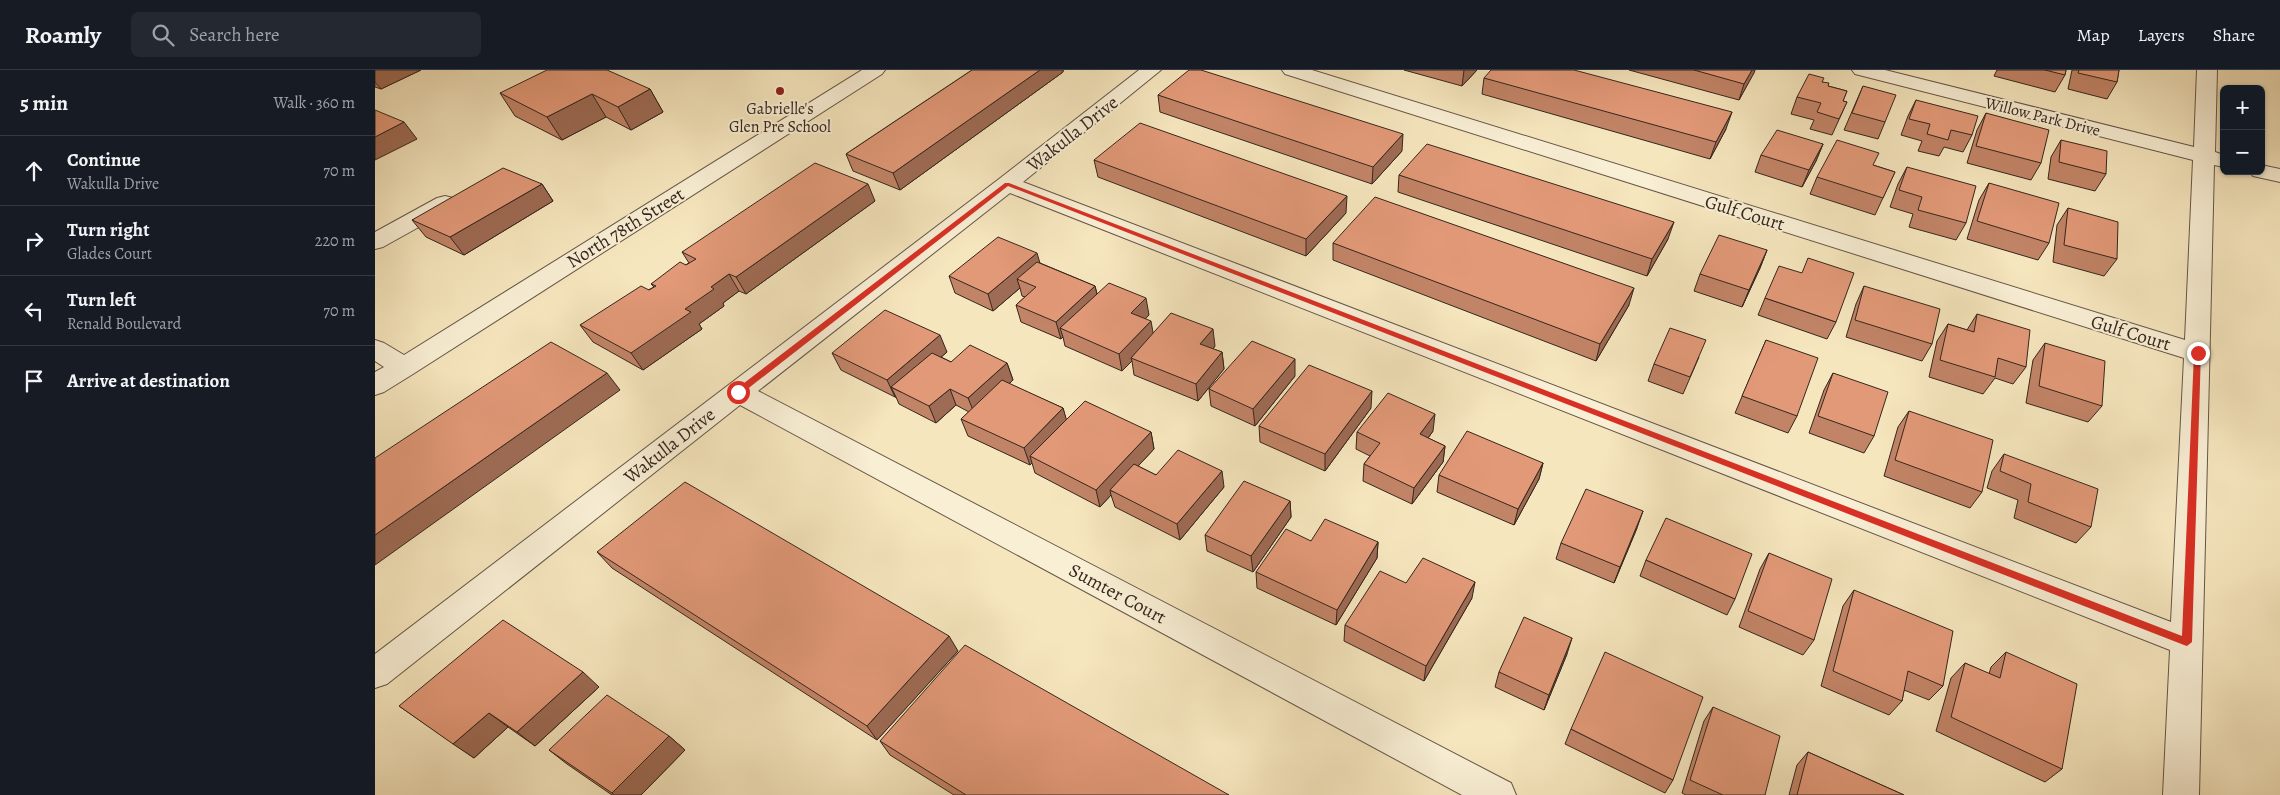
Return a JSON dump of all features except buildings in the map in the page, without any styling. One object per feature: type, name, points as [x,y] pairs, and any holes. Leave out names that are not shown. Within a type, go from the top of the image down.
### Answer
[{"type":"street","name":"North 78th Street","points":[[375,385],[875,70]]},
{"type":"street","name":"Wakulla Drive","points":[[375,672],[1007,184],[1151,70]]},
{"type":"street","name":"Gulf Court","points":[[1292,70],[2198,353]]},
{"type":"street","name":"Willow Park Drive","points":[[1862,70],[2213,159]]},
{"type":"street","points":[[2181,795],[2198,353],[2213,159],[2207,70]]},
{"type":"street","points":[[2265,172],[2280,176]]},
{"type":"street","points":[[1007,184],[2187,642]]},
{"type":"street","points":[[375,242],[467,192]]},
{"type":"street","points":[[375,349],[404,367]]},
{"type":"street","name":"Sumter Court","points":[[738,392],[1498,795]]},
{"type":"place","name":"Gabrielle's Glen Pre School","points":[[780,91]]},
{"type":"route","points":[[738,392],[1007,184],[2187,642],[2198,353]]}]
